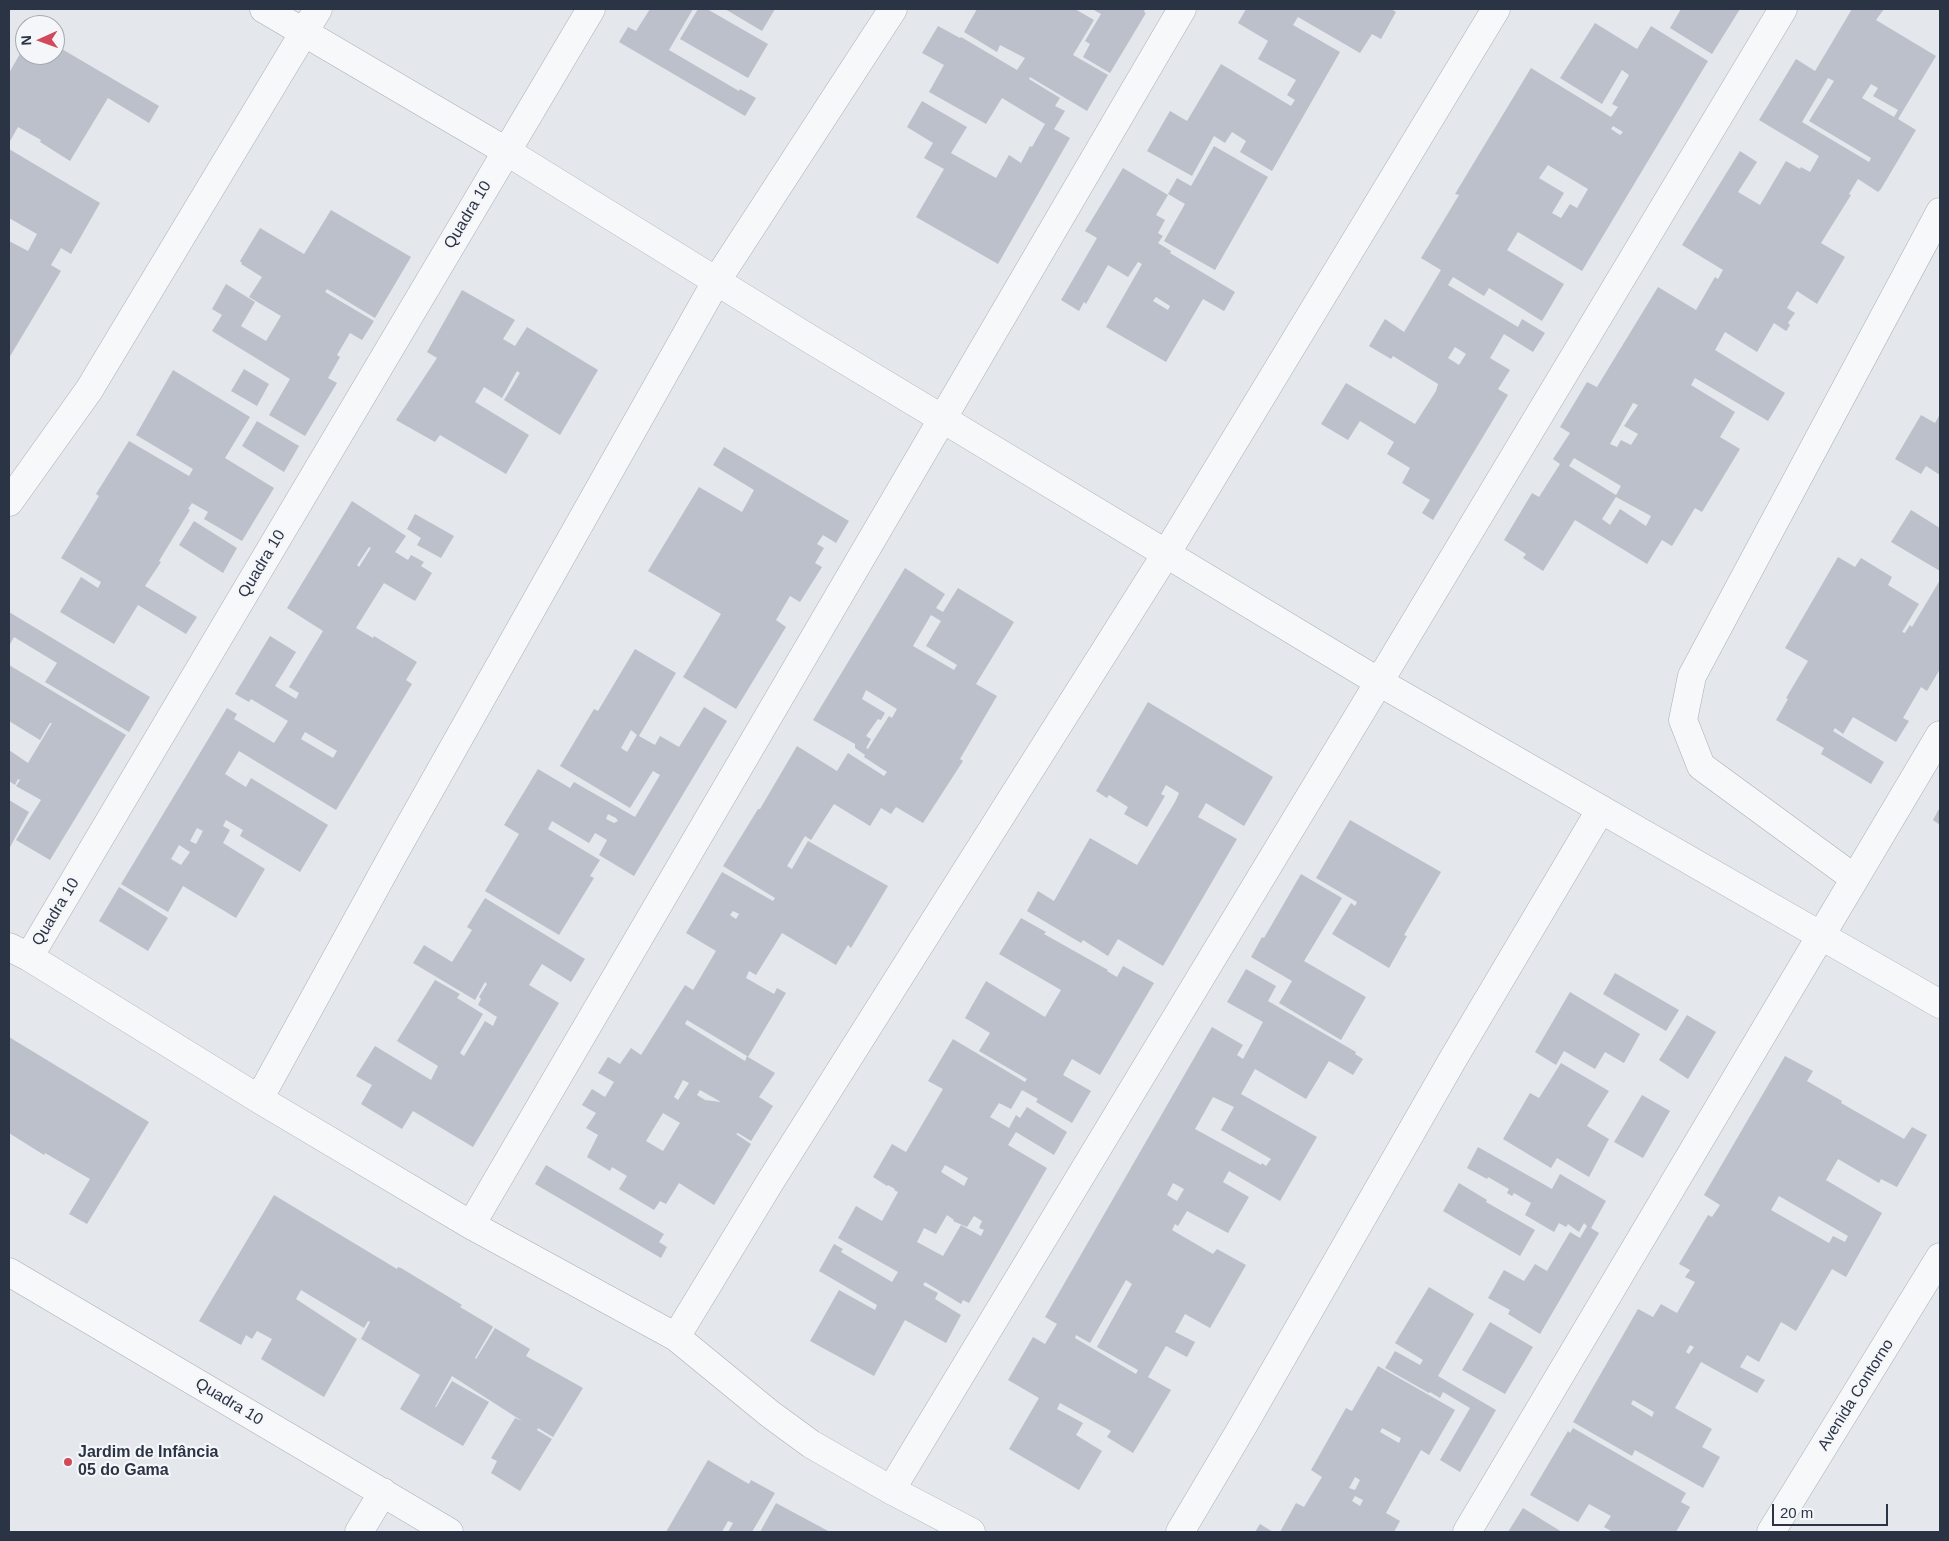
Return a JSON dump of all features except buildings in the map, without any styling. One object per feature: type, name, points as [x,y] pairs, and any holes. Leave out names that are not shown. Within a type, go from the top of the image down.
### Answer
[{"type":"street","points":[[264,9],[506,151],[941,418],[1379,682],[1940,1004]]},
{"type":"street","points":[[9,502],[89,390],[318,9]]},
{"type":"street","name":"Quadra 10","points":[[19,952],[591,9]]},
{"type":"street","points":[[259,1099],[398,846],[717,280],[893,9]]},
{"type":"street","points":[[470,1225],[1182,9]]},
{"type":"street","points":[[676,1337],[786,1157],[1166,554],[1496,9]]},
{"type":"street","points":[[891,1490],[1783,9]]},
{"type":"street","points":[[1854,878],[1701,766],[1683,720],[1692,676],[1940,212]]},
{"type":"street","points":[[1467,1532],[1820,934],[1940,735]]},
{"type":"street","points":[[1180,1532],[1453,1060],[1602,809]]},
{"type":"street","points":[[19,952],[470,1225],[676,1337],[770,1414],[812,1444],[891,1490],[971,1532]]},
{"type":"street","name":"Avenida Contorno","points":[[1771,1532],[1940,1257]]},
{"type":"street","name":"Quadra 10","points":[[9,1272],[449,1532]]},
{"type":"street","points":[[359,1532],[382,1492]]},
{"type":"place","name":"Jardim de Infância 05 do Gama","points":[[68,1462]]}]
